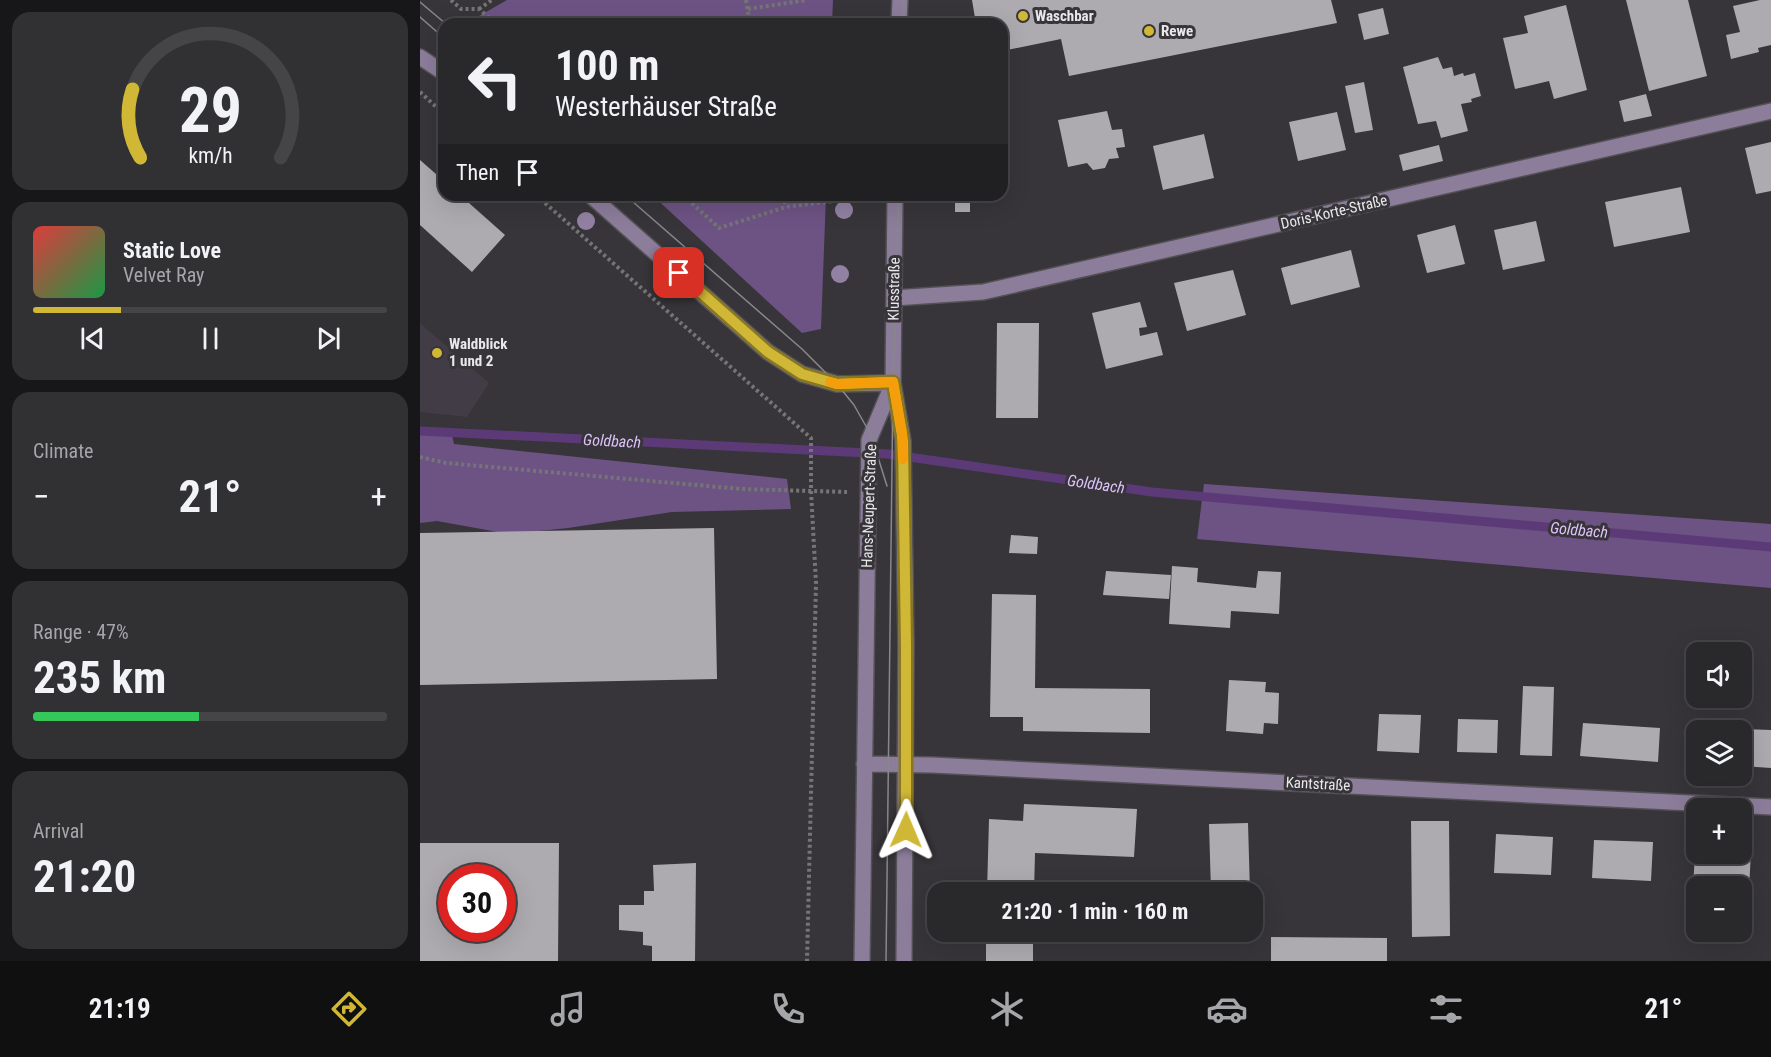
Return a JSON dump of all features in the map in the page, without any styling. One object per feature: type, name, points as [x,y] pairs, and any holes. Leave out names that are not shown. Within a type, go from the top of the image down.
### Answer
[{"type":"street","points":[[899,18],[900,0]]},
{"type":"street","points":[[420,57],[438,69]]},
{"type":"street","name":"Doris-Korte-Straße","points":[[894,297],[983,292],[1771,111]]},
{"type":"street","points":[[597,201],[768,352],[802,374],[837,384],[893,382],[903,441],[907,764],[904,961]]},
{"type":"street","name":"Klusstraße","points":[[893,382],[895,201]]},
{"type":"street","name":"Hans-Neupert-Straße","points":[[862,961],[869,440],[893,382]]},
{"type":"street","name":"Kantstraße","points":[[864,764],[907,764],[1771,807]]},
{"type":"path","points":[[451,0],[461,9],[479,9],[492,0]]},
{"type":"path","points":[[746,0],[749,18]]},
{"type":"path","points":[[748,9],[807,0]]},
{"type":"path","points":[[479,9],[489,18]]},
{"type":"path","points":[[420,93],[438,109]]},
{"type":"path","points":[[543,201],[811,438],[811,491],[816,583],[807,961]]},
{"type":"path","points":[[689,201],[718,228],[786,207],[833,201]]},
{"type":"path","points":[[784,201],[786,207]]},
{"type":"path","points":[[420,457],[446,463],[742,489],[811,491],[869,486]]},
{"type":"shaded area","points":[[507,0],[833,0],[832,18],[476,18]]},
{"type":"shaded area","points":[[659,201],[826,201],[821,329],[802,333]]},
{"type":"shaded area","name":"Waldblick 1 und 2","points":[[420,323],[489,383],[467,417],[420,412]]},
{"type":"shaded area","points":[[420,432],[452,435],[454,444],[787,479],[791,509],[672,512],[568,528],[509,534],[437,521],[420,523]]},
{"type":"shaded area","points":[[1204,484],[1771,524],[1771,588],[1197,539]]},
{"type":"building","name":"Rewe","points":[[972,0],[1331,0],[1337,23],[1069,76],[1061,39],[1008,50],[1008,18],[975,18]]},
{"type":"building","points":[[1626,0],[1688,0],[1707,76],[1649,91]]},
{"type":"building","points":[[1771,0],[1771,45],[1758,48],[1759,52],[1731,59],[1726,35],[1740,32],[1733,6]]},
{"type":"building","points":[[1566,5],[1587,90],[1554,99],[1549,81],[1515,89],[1503,38],[1528,33],[1524,16]]},
{"type":"building","points":[[1383,8],[1389,34],[1364,40],[1358,14]]},
{"type":"building","points":[[1438,57],[1443,69],[1452,67],[1454,76],[1475,73],[1481,96],[1471,99],[1472,102],[1461,104],[1468,131],[1441,138],[1436,121],[1418,124],[1403,67]]},
{"type":"building","points":[[1364,82],[1373,130],[1355,133],[1345,86]]},
{"type":"building","points":[[1646,94],[1652,116],[1624,122],[1619,101]]},
{"type":"building","points":[[1107,111],[1112,130],[1122,129],[1125,147],[1116,148],[1119,158],[1109,159],[1105,168],[1093,170],[1087,163],[1068,167],[1058,120]]},
{"type":"building","points":[[1337,112],[1346,150],[1298,161],[1289,122]]},
{"type":"building","points":[[1204,134],[1214,178],[1163,190],[1153,146]]},
{"type":"building","points":[[1771,142],[1771,191],[1756,194],[1745,148]]},
{"type":"building","points":[[1439,145],[1443,161],[1403,171],[1399,155]]},
{"type":"building","points":[[420,160],[438,176],[438,201],[467,201],[505,235],[472,272],[420,225]]},
{"type":"building","points":[[1681,187],[1690,232],[1614,247],[1605,202]]},
{"type":"building","points":[[955,201],[970,201],[970,212],[955,212]]},
{"type":"building","points":[[1536,221],[1545,261],[1503,270],[1494,230]]},
{"type":"building","points":[[1455,225],[1465,264],[1427,273],[1417,235]]},
{"type":"building","points":[[1351,250],[1360,287],[1291,305],[1281,268]]},
{"type":"building","points":[[1233,270],[1246,315],[1187,331],[1174,283]]},
{"type":"building","points":[[1140,302],[1147,327],[1139,328],[1140,336],[1157,332],[1163,355],[1106,369],[1092,313]]},
{"type":"building","points":[[997,323],[1039,323],[1038,418],[996,418]]},
{"type":"building","points":[[714,528],[717,679],[420,685],[420,533]]},
{"type":"building","points":[[1011,535],[1038,537],[1037,554],[1009,553]]},
{"type":"building","points":[[1172,566],[1198,568],[1197,582],[1256,588],[1258,571],[1281,572],[1279,614],[1231,611],[1230,628],[1169,624]]},
{"type":"building","points":[[1106,571],[1171,575],[1169,599],[1103,595]]},
{"type":"building","points":[[992,594],[1036,595],[1035,688],[1150,689],[1150,733],[1023,731],[1023,717],[990,717]]},
{"type":"building","points":[[1229,680],[1266,682],[1265,692],[1279,693],[1278,724],[1264,723],[1263,734],[1226,731]]},
{"type":"building","points":[[1523,686],[1554,687],[1552,756],[1520,755]]},
{"type":"building","points":[[1379,714],[1421,715],[1419,753],[1377,751]]},
{"type":"building","points":[[1458,719],[1498,720],[1497,753],[1457,752]]},
{"type":"building","points":[[1583,723],[1660,728],[1658,762],[1580,756]]},
{"type":"building","points":[[1752,729],[1771,730],[1771,768],[1752,767]]},
{"type":"building","points":[[1024,804],[1137,809],[1134,857],[1035,853],[1034,882],[987,882],[989,819],[1023,821]]},
{"type":"building","points":[[1411,821],[1449,821],[1450,936],[1412,937]]},
{"type":"building","points":[[1248,823],[1250,882],[1211,882],[1209,824]]},
{"type":"building","points":[[1496,834],[1553,837],[1551,875],[1494,873]]},
{"type":"building","points":[[1594,840],[1653,842],[1651,881],[1592,878]]},
{"type":"building","points":[[420,843],[559,843],[558,961],[420,961]]},
{"type":"building","points":[[696,863],[695,961],[652,961],[652,946],[643,945],[643,932],[619,930],[619,905],[644,905],[644,891],[654,891],[653,865]]},
{"type":"building","points":[[1694,864],[1750,864],[1750,876],[1694,876]]},
{"type":"building","points":[[1271,937],[1387,938],[1387,961],[1271,961]]},
{"type":"building","points":[[986,942],[1033,942],[1033,961],[986,961]]},
{"type":"waterway","name":"Goldbach","points":[[420,431],[888,454],[1152,492],[1771,547]]},
{"type":"tram line","points":[[904,0],[904,18]]},
{"type":"tram line","points":[[420,2],[439,18]]},
{"type":"tram line","points":[[420,17],[438,33]]},
{"type":"tram line","points":[[632,201],[802,349],[837,384],[854,405],[871,435],[887,486]]},
{"type":"tram line","points":[[886,961],[893,383],[899,201]]},
{"type":"slow traffic","points":[[830,382],[837,384],[893,382],[902,433],[903,459]]},
{"type":"place","name":"Waschbar","points":[[1023,16]]},
{"type":"place","name":"Rewe","points":[[1149,31]]},
{"type":"place","name":"Waldblick 1 und 2","points":[[437,353]]},
{"type":"route","points":[[679,273],[768,352],[802,374],[837,384],[893,382],[903,441],[906,830]]}]
